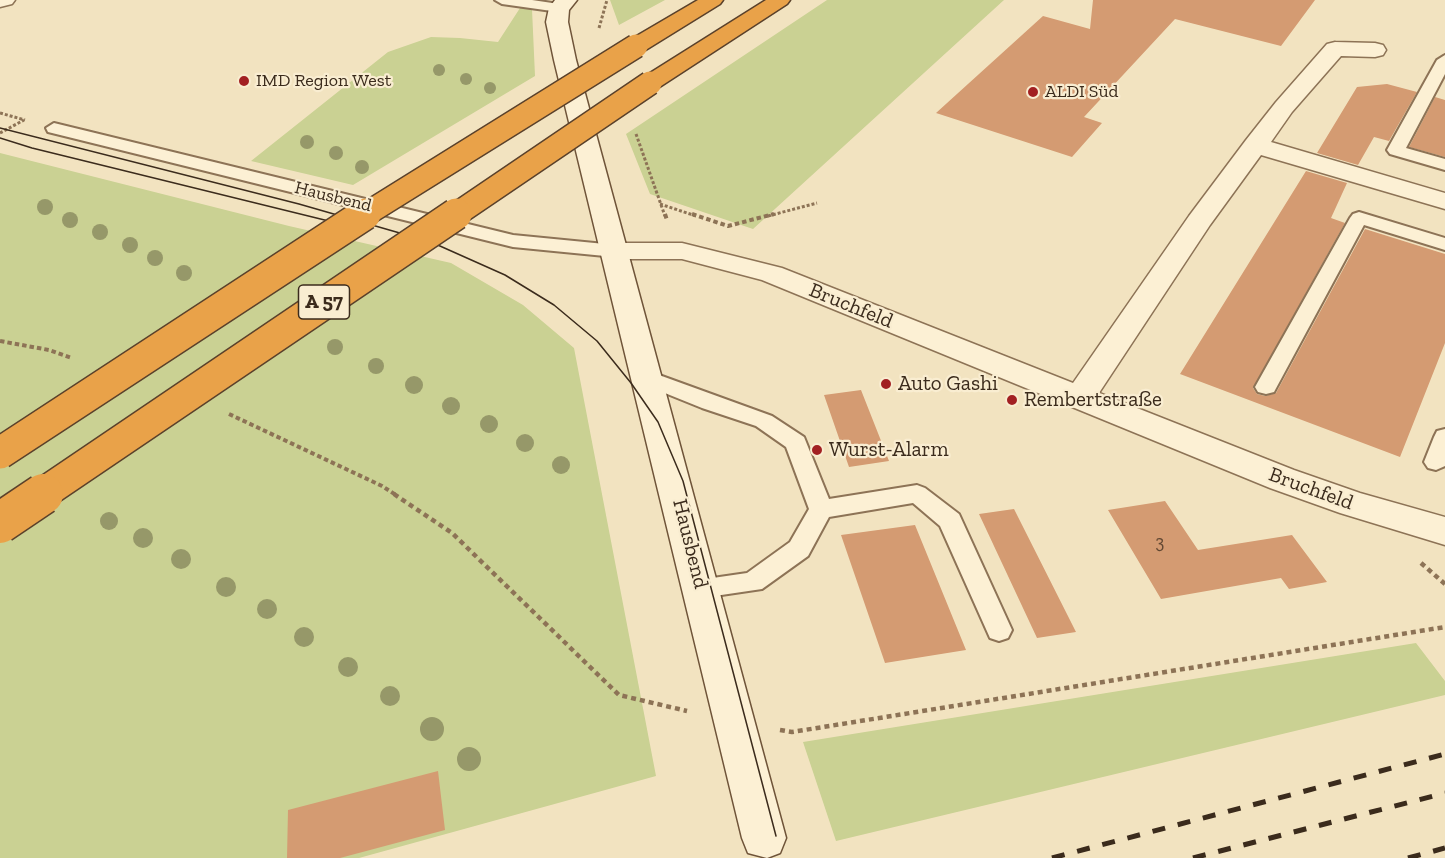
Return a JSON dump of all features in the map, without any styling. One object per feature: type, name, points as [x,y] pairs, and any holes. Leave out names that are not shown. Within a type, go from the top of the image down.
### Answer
[{"type":"highway","name":"A 57","points":[[0,453],[430,172],[713,0]]},
{"type":"highway","name":"A 57","points":[[0,523],[482,194],[780,0]]},
{"type":"street","points":[[0,2],[5,0]]},
{"type":"street","name":"Hausbend","points":[[563,4],[557,22],[565,60],[764,837]]},
{"type":"street","points":[[1080,398],[1199,222],[1284,106],[1335,49],[1375,50]]},
{"type":"street","points":[[1255,145],[1445,201]]},
{"type":"street","name":"Bruchfeld","points":[[615,251],[682,250],[772,274],[1282,479],[1352,504],[1445,531]]},
{"type":"lane","points":[[502,0],[563,4]]},
{"type":"lane","points":[[1445,60],[1396,150],[1445,165]]},
{"type":"lane","name":"Hausbend","points":[[54,128],[513,241],[615,251]]},
{"type":"lane","points":[[171,157],[188,146]]},
{"type":"lane","points":[[1266,387],[1359,218],[1445,244]]},
{"type":"lane","points":[[648,378],[710,403],[764,421],[796,443],[821,509],[799,549],[753,582],[701,588]]},
{"type":"lane","points":[[1436,462],[1445,437]]},
{"type":"lane","points":[[821,509],[917,494],[950,520],[999,630]]},
{"type":"path","points":[[0,113],[24,120],[0,134]]},
{"type":"path","points":[[659,203],[728,226],[817,203]]},
{"type":"path","points":[[0,341],[49,351],[80,361]]},
{"type":"path","points":[[228,414],[259,426],[382,486],[452,532],[619,695],[792,732],[1445,627]]},
{"type":"green space","points":[[610,0],[665,0],[619,25]]},
{"type":"green space","points":[[827,0],[1004,0],[753,229],[650,194],[626,134]]},
{"type":"green space","points":[[520,8],[532,9],[535,76],[353,185],[251,161],[388,52],[431,37],[498,42]]},
{"type":"green space","points":[[0,153],[289,226],[451,263],[523,305],[574,348],[656,776],[359,858],[0,858]]},
{"type":"green space","points":[[1416,643],[1445,681],[1445,695],[836,841],[803,742]]},
{"type":"building","name":"ALDI Süd","points":[[1093,0],[1315,0],[1281,46],[1175,19],[1084,117],[1102,123],[1072,157],[936,113],[1043,16],[1090,29]]},
{"type":"building","points":[[1387,84],[1417,92],[1389,141],[1374,137],[1358,165],[1317,153],[1357,87]]},
{"type":"building","points":[[1435,97],[1445,100],[1445,157],[1409,147]]},
{"type":"building","points":[[1306,171],[1347,183],[1331,218],[1345,223],[1253,388],[1257,394],[1265,396],[1276,393],[1365,229],[1445,254],[1445,343],[1400,457],[1180,374]]},
{"type":"building","points":[[861,390],[889,461],[849,467],[824,395]]},
{"type":"building","points":[[1165,501],[1198,550],[1292,535],[1327,582],[1289,589],[1281,578],[1161,599],[1108,510]]},
{"type":"building","points":[[1014,509],[1076,632],[1037,638],[979,514]]},
{"type":"building","points":[[915,525],[966,650],[885,663],[841,535]]},
{"type":"building","points":[[438,771],[445,830],[340,858],[287,858],[288,810]]},
{"type":"tram line","points":[[0,128],[299,204],[431,242],[505,275],[554,305],[597,341],[631,383],[658,422],[683,481],[776,836]]},
{"type":"tram line","points":[[0,138],[32,148],[349,226]]},
{"type":"railway","points":[[1052,858],[1445,754]]},
{"type":"railway","points":[[1193,858],[1445,793]]},
{"type":"railway","points":[[1408,858],[1445,848]]},
{"type":"place","name":"IMD Region West","points":[[244,81]]},
{"type":"place","name":"ALDI Süd","points":[[1033,92]]},
{"type":"place","name":"Auto Gashi","points":[[886,384]]},
{"type":"place","name":"Rembertstraße","points":[[1012,400]]},
{"type":"place","name":"Wurst-Alarm","points":[[817,450]]}]
